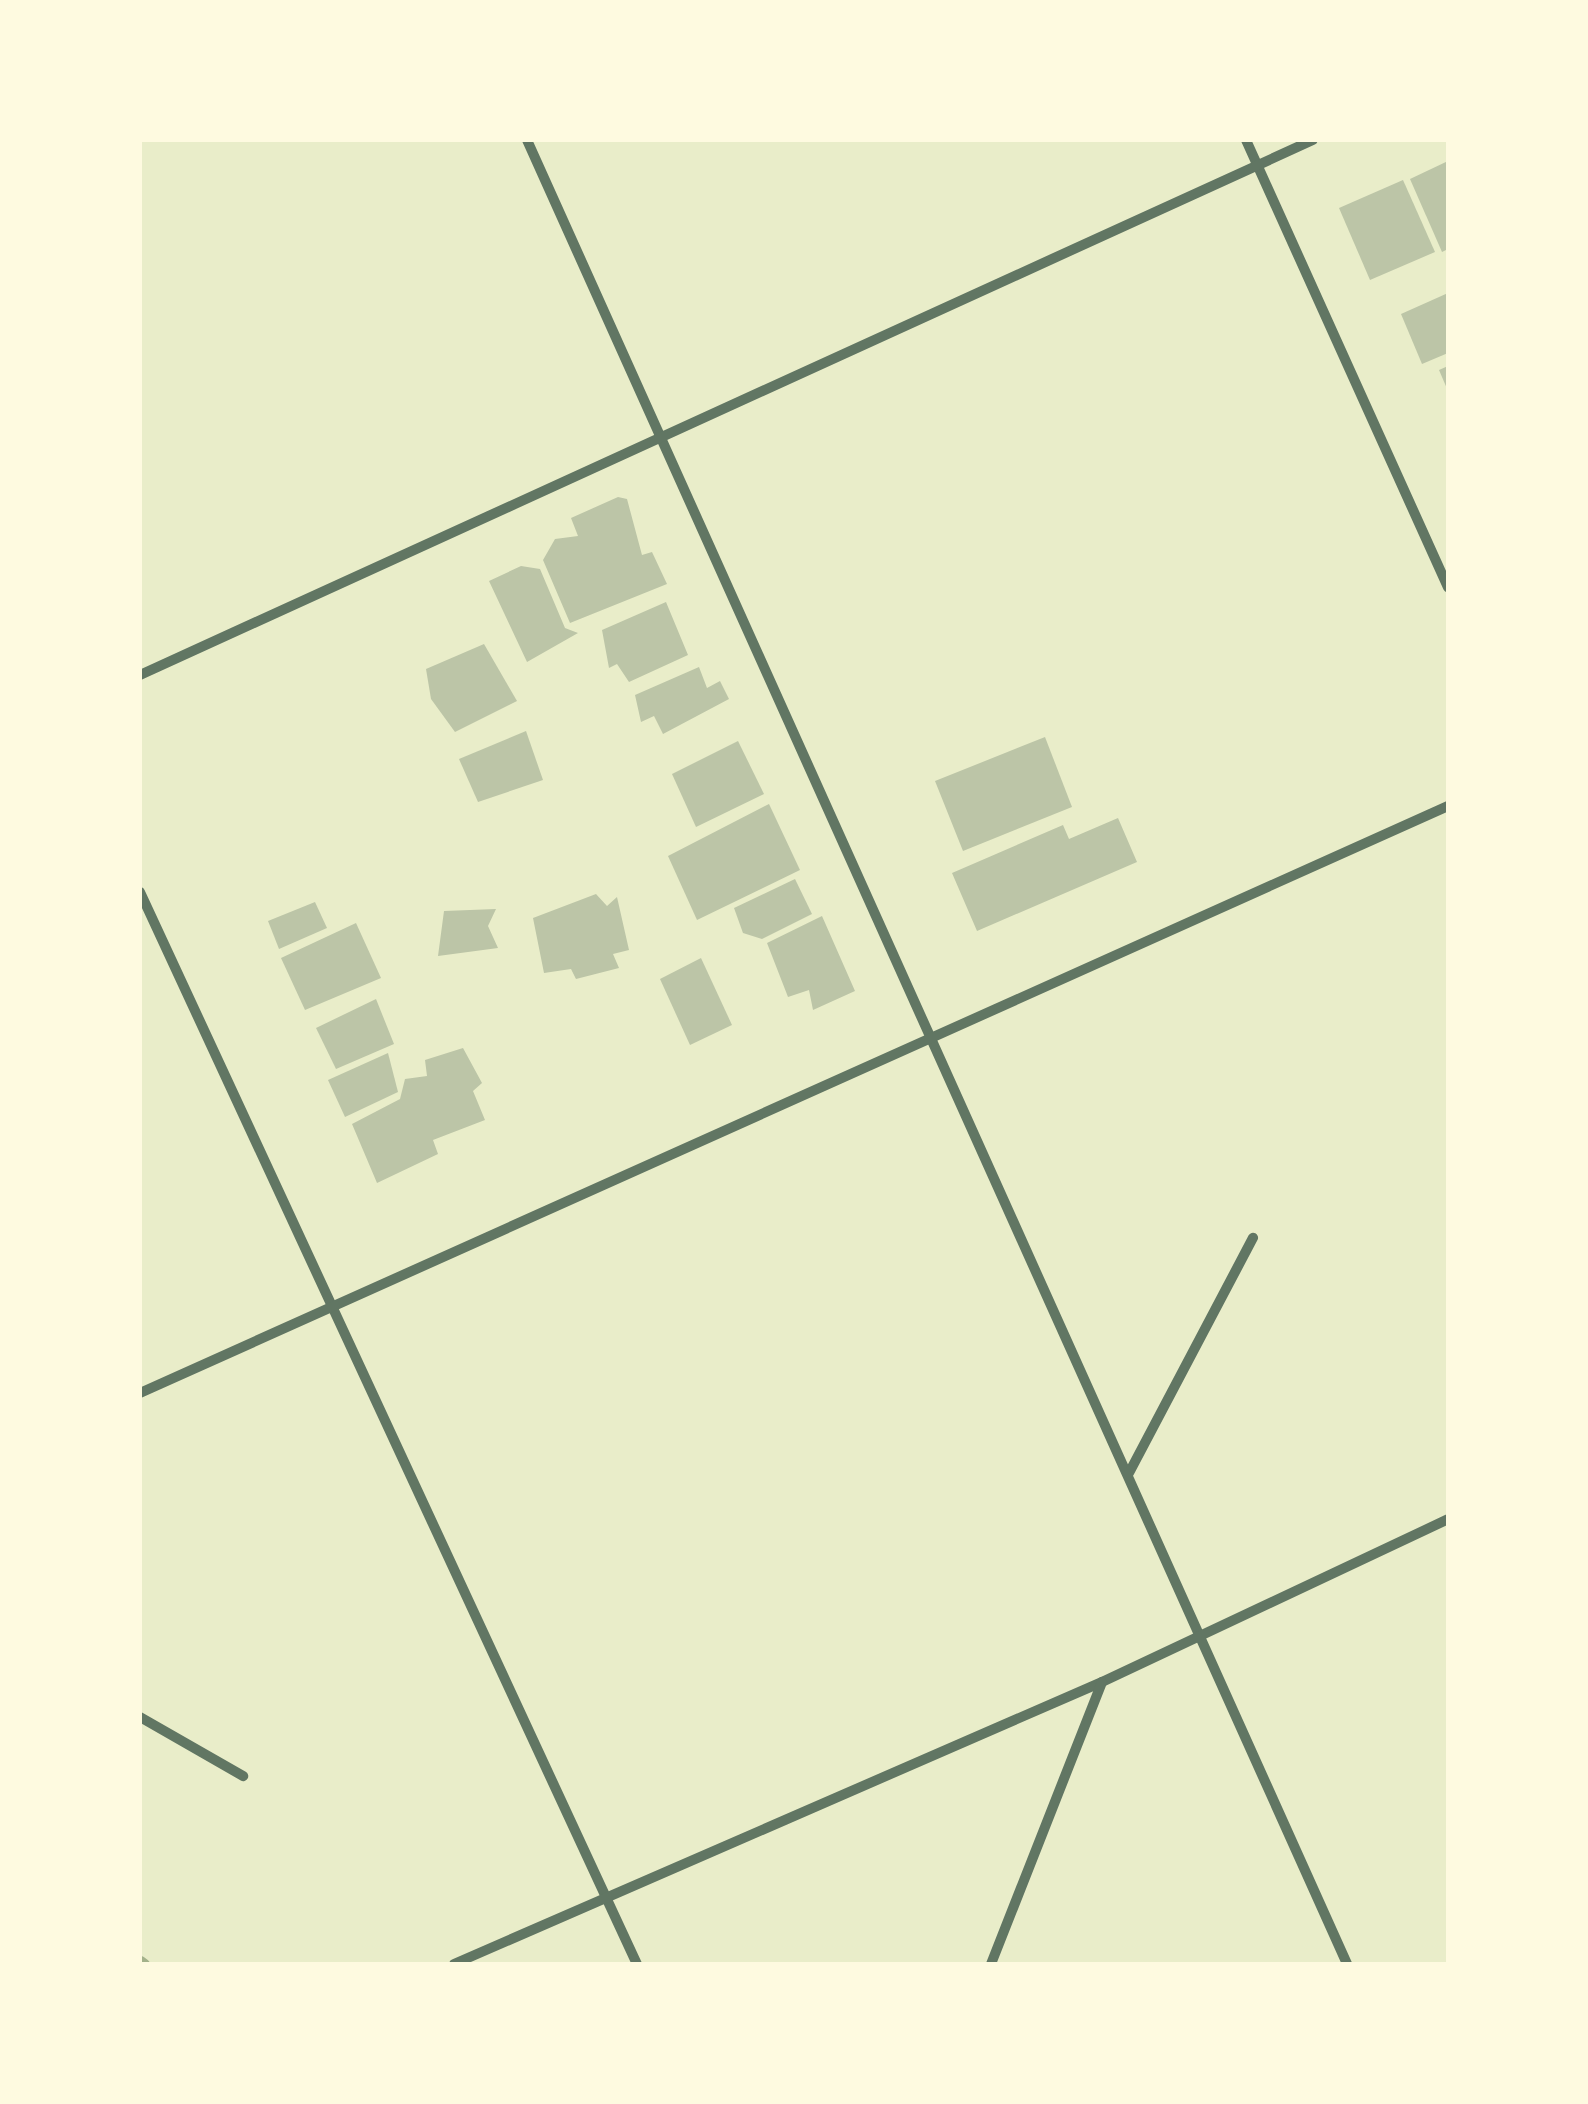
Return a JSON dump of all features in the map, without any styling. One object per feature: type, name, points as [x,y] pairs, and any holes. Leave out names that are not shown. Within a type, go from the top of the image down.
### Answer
[{"type":"street","points":[[527,140],[928,1038],[1202,1629],[1347,1964]]},
{"type":"street","points":[[1246,140],[1448,588]]},
{"type":"street","points":[[140,675],[1313,140]]},
{"type":"street","points":[[140,1393],[1448,806]]},
{"type":"street","points":[[140,892],[338,1304],[603,1897],[637,1964]]},
{"type":"street","points":[[1128,1473],[1253,1238]]},
{"type":"street","points":[[454,1964],[1102,1682],[1202,1629],[1448,1518]]},
{"type":"street","points":[[991,1964],[1102,1682]]},
{"type":"street","points":[[140,1717],[243,1776]]},
{"type":"building","points":[[1448,161],[1448,249],[1442,252],[1410,179]]},
{"type":"building","points":[[1403,180],[1435,252],[1370,280],[1339,208]]},
{"type":"building","points":[[1448,293],[1448,353],[1422,364],[1401,314]]},
{"type":"building","points":[[1448,366],[1448,391],[1439,370]]},
{"type":"building","points":[[618,497],[627,499],[642,555],[652,552],[667,584],[570,623],[543,560],[555,539],[578,536],[571,518]]},
{"type":"building","points":[[521,566],[540,569],[565,628],[578,633],[527,662],[489,581]]},
{"type":"building","points":[[666,602],[688,655],[629,682],[617,664],[609,668],[602,630]]},
{"type":"building","points":[[484,644],[517,701],[455,732],[431,699],[426,669]]},
{"type":"building","points":[[699,667],[707,688],[720,681],[729,699],[663,734],[654,716],[641,722],[635,695]]},
{"type":"building","points":[[526,731],[543,780],[478,802],[459,759]]},
{"type":"building","points":[[1045,737],[1072,807],[963,851],[935,781]]},
{"type":"building","points":[[738,741],[764,794],[696,827],[672,774]]},
{"type":"building","points":[[769,804],[800,870],[697,920],[668,856]]},
{"type":"building","points":[[1118,818],[1137,862],[977,931],[952,873],[1063,825],[1069,839]]},
{"type":"building","points":[[795,879],[812,914],[762,939],[743,933],[734,908]]},
{"type":"building","points":[[596,894],[607,906],[617,897],[629,950],[613,954],[619,968],[576,979],[571,969],[544,973],[533,918]]},
{"type":"building","points":[[315,902],[327,928],[279,949],[268,921]]},
{"type":"building","points":[[496,909],[488,926],[498,948],[438,956],[444,911]]},
{"type":"building","points":[[822,916],[855,991],[813,1010],[809,990],[788,997],[767,943]]},
{"type":"building","points":[[356,923],[381,978],[305,1010],[281,958]]},
{"type":"building","points":[[701,958],[732,1025],[690,1045],[660,979]]},
{"type":"building","points":[[376,999],[394,1044],[336,1069],[316,1028]]},
{"type":"building","points":[[463,1048],[482,1083],[473,1091],[485,1120],[433,1140],[438,1154],[377,1183],[352,1124],[400,1099],[405,1079],[427,1076],[425,1060]]},
{"type":"building","points":[[388,1053],[398,1092],[345,1117],[328,1080]]},
{"type":"waterway","points":[[140,1961],[144,1964]]}]
